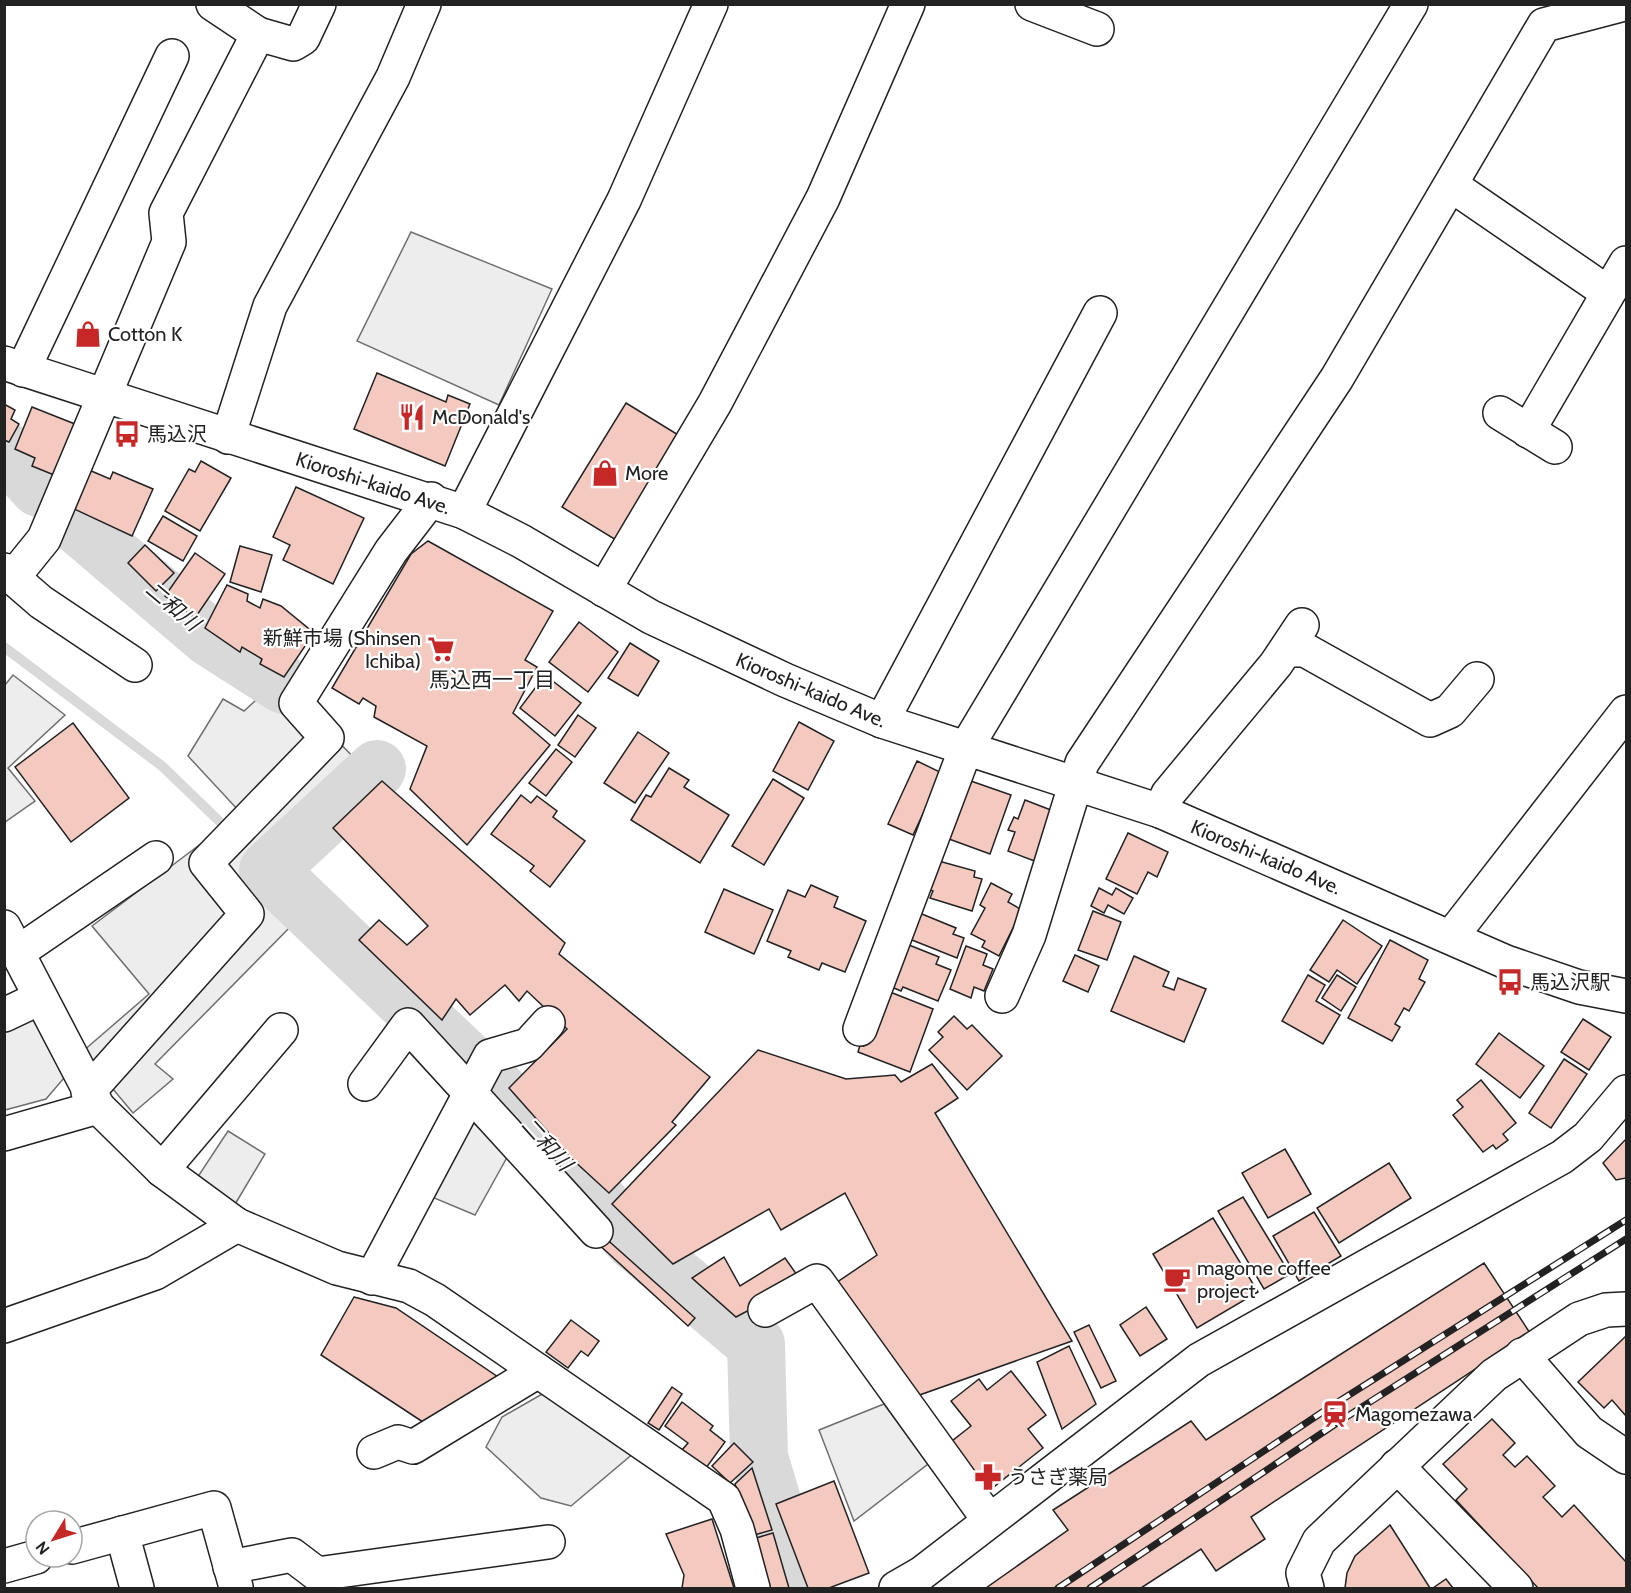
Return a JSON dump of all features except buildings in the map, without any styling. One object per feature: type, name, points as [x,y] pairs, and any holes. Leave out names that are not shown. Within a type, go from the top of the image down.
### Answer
[{"type":"street","points":[[213,4],[258,34],[293,44],[303,38],[319,4]]},
{"type":"street","points":[[228,437],[270,306],[393,77],[424,4]]},
{"type":"street","points":[[464,512],[624,200],[711,4]]},
{"type":"street","points":[[604,590],[715,403],[823,198],[908,4]]},
{"type":"street","points":[[1032,4],[1097,29]]},
{"type":"street","points":[[860,1029],[966,748],[1411,4]]},
{"type":"street","points":[[1002,996],[1029,935],[1082,763],[1337,378],[1544,25],[1623,8]]},
{"type":"street","points":[[135,665],[41,602],[9,573],[44,539],[169,242],[166,213],[258,34]]},
{"type":"street","points":[[14,366],[172,56]]},
{"type":"street","points":[[1451,185],[1607,292]]},
{"type":"street","points":[[1500,413],[1542,439],[1607,292],[1626,262]]},
{"type":"street","points":[[882,721],[1100,313]]},
{"type":"street","name":"Kioroshi-kaido Ave.","points":[[14,366],[104,398],[464,512],[521,541],[651,617],[720,651],[882,721],[1160,811],[1506,962],[1558,980],[1626,996]]},
{"type":"street","points":[[4,1134],[93,1099],[247,914],[206,863],[327,738],[296,703],[391,551],[431,500]]},
{"type":"street","points":[[1160,811],[1168,794],[1294,638],[1305,650],[1430,720],[1450,711],[1477,679]]},
{"type":"street","points":[[1451,937],[1626,715]]},
{"type":"street","points":[[156,858],[11,940],[93,1099],[162,1170],[237,1225],[338,1268],[409,1286],[435,1300],[724,1499],[737,1529],[753,1588]]},
{"type":"street","points":[[4,1015],[40,998]]},
{"type":"street","points":[[372,1278],[490,1056],[528,1045],[548,1023]]},
{"type":"street","points":[[365,1084],[408,1025],[596,1231]]},
{"type":"street","points":[[162,1170],[281,1030]]},
{"type":"street","points":[[912,1583],[990,1520],[1199,1360],[1562,1157],[1588,1137],[1626,1092]]},
{"type":"street","points":[[4,1326],[155,1273],[237,1225]]},
{"type":"street","points":[[765,1310],[817,1281],[990,1520]]},
{"type":"street","points":[[1297,1583],[1319,1541],[1494,1375],[1579,1319],[1606,1310],[1626,1309]]},
{"type":"street","points":[[1522,1355],[1588,1432],[1626,1457]]},
{"type":"street","points":[[374,1452],[398,1442],[413,1447],[538,1371]]},
{"type":"street","points":[[1397,1466],[1516,1588]]},
{"type":"street","points":[[84,1544],[214,1508],[233,1578],[292,1555],[317,1574],[548,1542]]},
{"type":"street","points":[[122,1533],[136,1588]]},
{"type":"street","points":[[4,1566],[24,1560]]},
{"type":"shaded area","points":[[411,232],[552,289],[499,405],[357,341]]},
{"type":"shaded area","points":[[13,675],[65,715],[8,768],[35,801],[5,822],[5,685]]},
{"type":"shaded area","points":[[223,699],[244,711],[256,700],[319,722],[367,771],[257,875],[297,920],[155,1064],[173,1079],[133,1113],[82,1052],[149,994],[92,926],[231,821],[239,811],[188,756]]},
{"type":"shaded area","points":[[33,1015],[64,1078],[46,1099],[5,1110],[5,1030]]},
{"type":"shaded area","points":[[471,1113],[510,1152],[475,1215],[427,1195]]},
{"type":"shaded area","points":[[228,1131],[265,1154],[231,1211],[195,1181]]},
{"type":"shaded area","points":[[544,1393],[635,1452],[571,1506],[541,1498],[486,1447],[502,1417]]},
{"type":"shaded area","points":[[884,1404],[928,1464],[854,1521],[819,1430]]},
{"type":"waterway","name":"二和川","points":[[4,450],[39,488]]},
{"type":"waterway","name":"二和川","points":[[68,517],[209,637],[284,685]]},
{"type":"waterway","points":[[4,647],[162,766],[219,821]]},
{"type":"waterway","name":"二和川","points":[[377,769],[268,870],[498,1090],[634,1241],[756,1344],[759,1457],[798,1588]]},
{"type":"railway","points":[[1058,1588],[1330,1407],[1626,1220]]},
{"type":"railway","points":[[1090,1588],[1340,1421],[1626,1239]]},
{"type":"place","name":"Cotton K","points":[[88,334]]},
{"type":"place","name":"McDonald's","points":[[412,417]]},
{"type":"place","name":"馬込沢","points":[[127,434]]},
{"type":"place","name":"More","points":[[605,473]]},
{"type":"place","name":"新鮮市場 (Shinsen Ichiba)","points":[[441,649]]},
{"type":"place","name":"馬込沢駅","points":[[1510,982]]},
{"type":"place","name":"magome coffee project","points":[[1177,1279]]},
{"type":"place","name":"Magomezawa","points":[[1335,1414]]},
{"type":"place","name":"うさぎ薬局","points":[[988,1477]]},
{"type":"district","name":"馬込西一丁目","points":[[492,679]]}]
